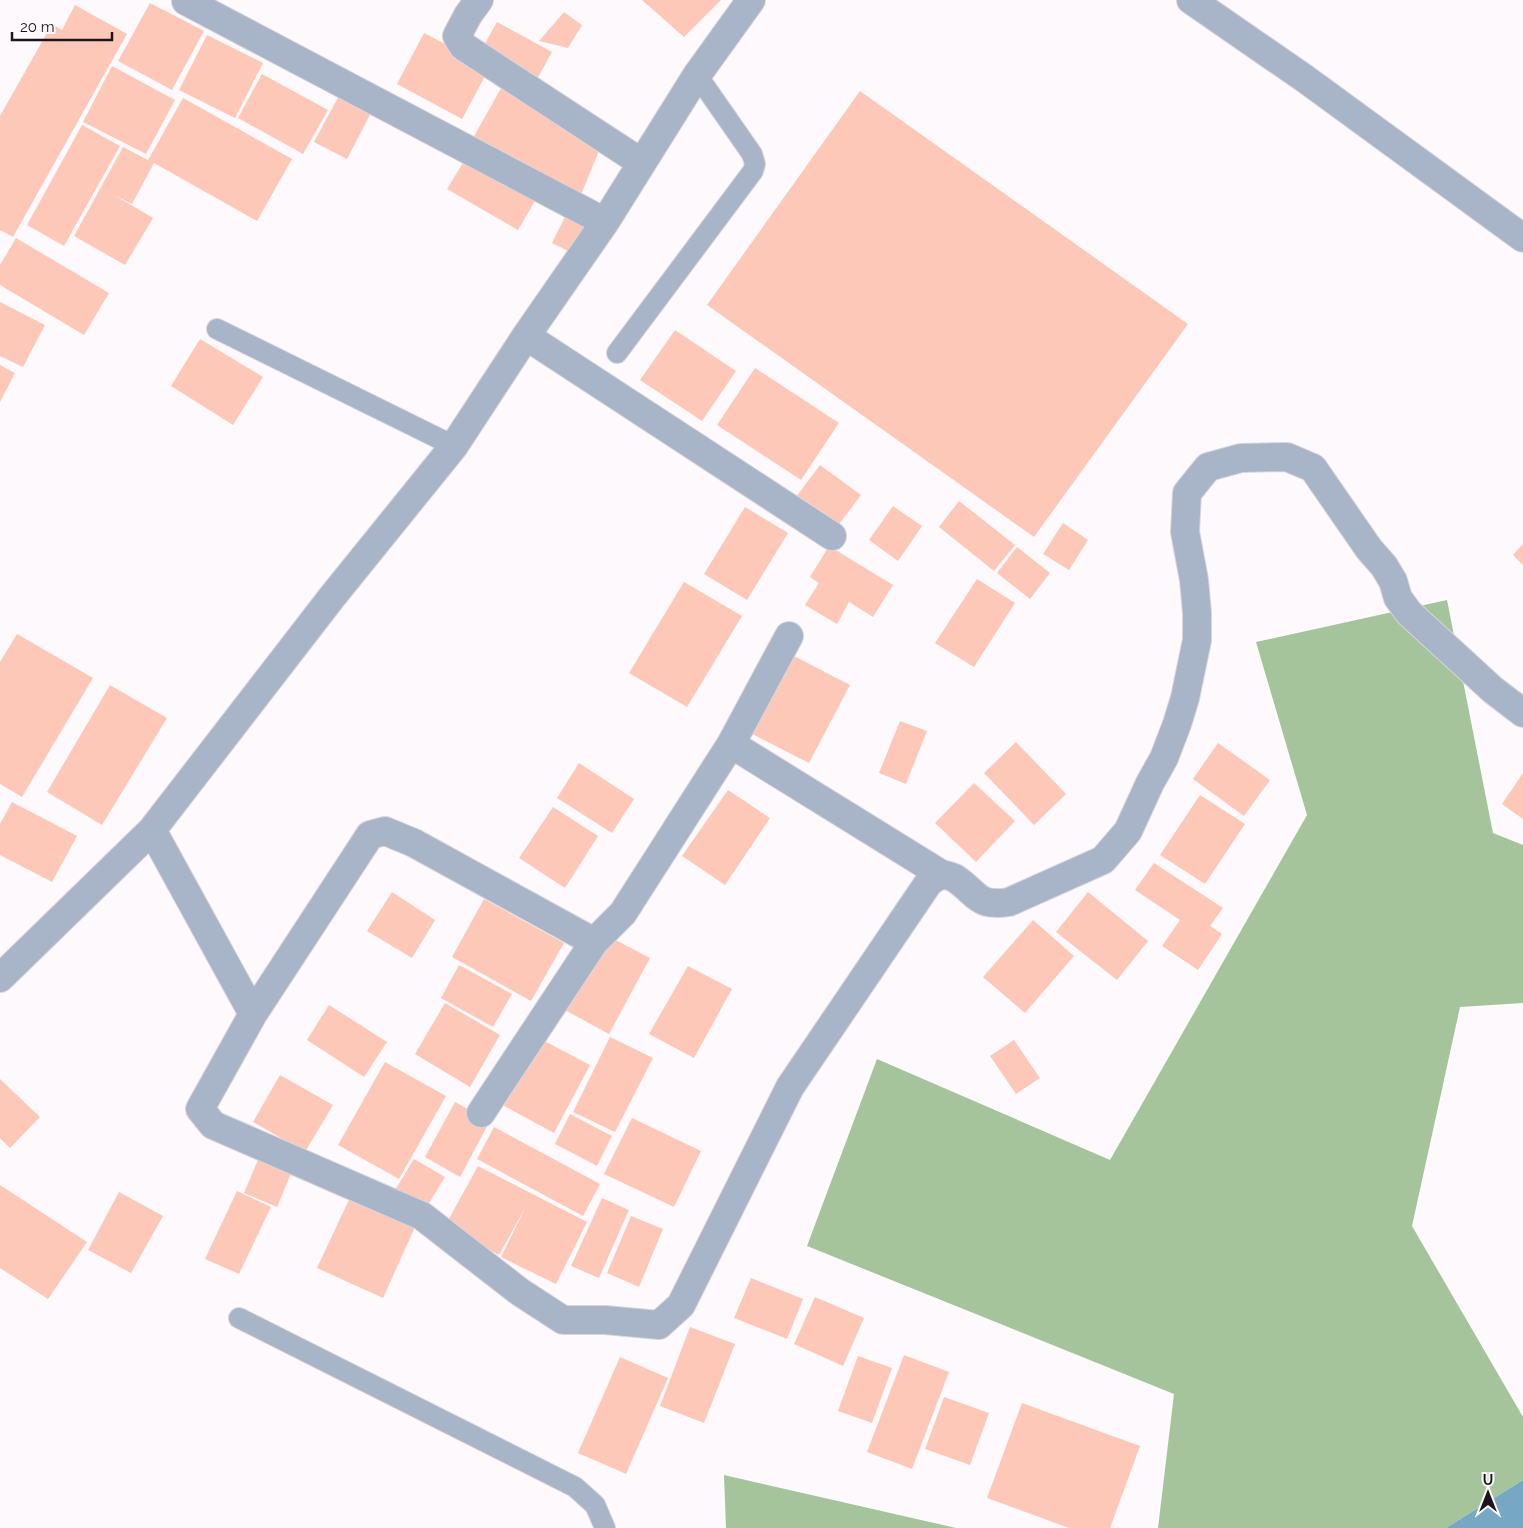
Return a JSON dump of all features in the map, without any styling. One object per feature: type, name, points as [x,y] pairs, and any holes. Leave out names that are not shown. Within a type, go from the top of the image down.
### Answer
[{"type":"street","points":[[479,0],[456,36],[463,46],[642,163]]},
{"type":"street","points":[[0,978],[152,830],[332,597],[454,446],[526,336],[605,222],[697,75],[751,0]]},
{"type":"street","points":[[1191,0],[1304,78],[1523,238]]},
{"type":"street","points":[[186,1],[605,222]]},
{"type":"street","points":[[526,336],[832,536]]},
{"type":"street","points":[[731,744],[941,874],[956,878],[976,898],[996,904],[1009,902],[1103,860],[1128,831],[1170,741],[1180,715],[1191,674],[1196,640],[1197,613],[1186,532],[1186,493],[1208,468],[1241,458],[1286,458],[1313,468],[1369,549],[1384,566],[1393,581],[1398,598],[1409,613],[1493,690],[1523,713]]},
{"type":"street","points":[[481,1113],[594,942],[623,913],[731,744],[789,636]]},
{"type":"street","points":[[152,830],[253,1014]]},
{"type":"street","points":[[594,942],[414,843],[386,831],[370,834],[253,1014],[200,1109],[213,1125],[422,1216],[520,1292],[563,1320],[606,1320],[659,1326],[681,1305],[790,1087],[929,882],[941,874]]},
{"type":"lane","points":[[616,353],[753,171],[756,164],[697,75]]},
{"type":"lane","points":[[216,329],[454,446]]},
{"type":"lane","points":[[239,1318],[576,1486],[595,1505],[605,1528]]},
{"type":"green space","points":[[1447,600],[1493,833],[1523,845],[1523,1003],[1460,1007],[1412,1226],[1523,1417],[1523,1480],[1446,1528],[1158,1528],[1174,1394],[807,1246],[877,1059],[1110,1160],[1307,815],[1256,642]]},
{"type":"green space","points":[[724,1475],[956,1528],[726,1528]]},
{"type":"water","points":[[1523,1480],[1523,1528],[1446,1528]]},
{"type":"building","points":[[642,0],[721,0],[684,37]]},
{"type":"building","points":[[150,3],[204,31],[172,90],[118,61]]},
{"type":"building","points":[[75,5],[127,34],[13,237],[0,230],[0,116],[52,24],[62,30]]},
{"type":"building","points":[[564,12],[582,25],[568,48],[539,41]]},
{"type":"building","points":[[497,22],[552,52],[537,79],[482,49]]},
{"type":"building","points":[[424,33],[490,67],[462,119],[397,84]]},
{"type":"building","points":[[207,35],[263,63],[235,118],[179,90]]},
{"type":"building","points":[[112,66],[175,100],[146,154],[83,122]]},
{"type":"building","points":[[262,74],[328,110],[303,154],[238,118]]},
{"type":"building","points":[[504,83],[601,146],[580,197],[473,138]]},
{"type":"building","points":[[860,91],[1188,324],[1034,537],[707,305]]},
{"type":"building","points":[[341,92],[373,109],[347,159],[314,142]]},
{"type":"building","points":[[183,98],[292,159],[257,221],[154,163],[132,204],[114,195],[153,218],[125,265],[74,236],[123,147],[148,160]]},
{"type":"building","points":[[82,125],[120,146],[64,246],[27,225]]},
{"type":"building","points":[[469,153],[539,194],[518,230],[447,189]]},
{"type":"building","points":[[569,209],[589,219],[572,253],[552,243]]},
{"type":"building","points":[[16,238],[109,293],[84,335],[0,285],[0,265]]},
{"type":"building","points":[[0,302],[45,325],[23,367],[0,356]]},
{"type":"building","points":[[675,330],[736,371],[702,421],[640,380]]},
{"type":"building","points":[[200,339],[263,377],[233,425],[171,386]]},
{"type":"building","points":[[0,365],[15,373],[0,402]]},
{"type":"building","points":[[755,368],[839,423],[801,480],[717,425]]},
{"type":"building","points":[[820,465],[861,495],[837,527],[796,497]]},
{"type":"building","points":[[959,501],[1015,545],[994,571],[939,527]]},
{"type":"building","points":[[893,506],[922,526],[898,561],[869,540]]},
{"type":"building","points":[[745,507],[788,533],[747,600],[704,574]]},
{"type":"building","points":[[1063,523],[1088,540],[1069,570],[1043,554]]},
{"type":"building","points":[[1523,544],[1523,565],[1513,555]]},
{"type":"building","points":[[829,546],[893,585],[873,617],[849,602],[837,624],[805,605],[819,583],[810,577]]},
{"type":"building","points":[[1017,547],[1050,573],[1030,599],[997,573]]},
{"type":"building","points":[[977,579],[1015,603],[974,667],[935,643]]},
{"type":"building","points":[[684,582],[742,616],[687,707],[629,673]]},
{"type":"building","points":[[17,634],[93,678],[22,797],[0,784],[0,662]]},
{"type":"building","points":[[792,655],[850,685],[809,763],[752,734]]},
{"type":"building","points":[[110,685],[167,718],[102,825],[47,792]]},
{"type":"building","points":[[900,721],[927,731],[906,784],[879,773]]},
{"type":"building","points":[[1016,742],[1066,794],[1034,825],[984,773]]},
{"type":"building","points":[[1218,743],[1270,780],[1244,816],[1193,779]]},
{"type":"building","points":[[579,763],[634,799],[612,833],[557,798]]},
{"type":"building","points":[[1523,773],[1523,819],[1502,804]]},
{"type":"building","points":[[974,783],[1015,821],[976,862],[935,823]]},
{"type":"building","points":[[728,790],[770,818],[725,885],[682,856]]},
{"type":"building","points":[[1200,795],[1245,824],[1205,884],[1160,855]]},
{"type":"building","points":[[12,802],[77,836],[52,882],[0,855],[0,824]]},
{"type":"building","points":[[553,807],[598,836],[565,888],[519,858]]},
{"type":"building","points":[[1154,863],[1223,908],[1210,926],[1222,934],[1198,970],[1162,946],[1180,920],[1135,890]]},
{"type":"building","points":[[392,892],[435,920],[412,958],[367,931]]},
{"type":"building","points":[[1088,892],[1148,941],[1117,980],[1056,932]]},
{"type":"building","points":[[484,899],[564,943],[531,1001],[452,957]]},
{"type":"building","points":[[1033,920],[1074,956],[1025,1013],[983,977]]},
{"type":"building","points":[[604,934],[650,958],[609,1034],[563,1009]]},
{"type":"building","points":[[459,965],[512,994],[493,1027],[441,998]]},
{"type":"building","points":[[688,966],[732,989],[694,1058],[649,1034]]},
{"type":"building","points":[[445,1003],[500,1035],[470,1087],[415,1054]]},
{"type":"building","points":[[329,1005],[387,1042],[364,1077],[307,1040]]},
{"type":"building","points":[[535,1036],[590,1065],[554,1133],[499,1103]]},
{"type":"building","points":[[610,1037],[653,1058],[615,1132],[573,1112]]},
{"type":"building","points":[[1014,1040],[1040,1078],[1016,1094],[990,1056]]},
{"type":"building","points":[[385,1062],[446,1096],[399,1179],[338,1145]]},
{"type":"building","points":[[280,1075],[333,1105],[305,1152],[253,1122]]},
{"type":"building","points":[[0,1079],[40,1117],[10,1148],[0,1138]]},
{"type":"building","points":[[455,1102],[490,1121],[460,1177],[425,1157]]},
{"type":"building","points":[[570,1114],[612,1136],[597,1166],[555,1144]]},
{"type":"building","points":[[632,1118],[701,1151],[674,1207],[604,1174]]},
{"type":"building","points":[[494,1127],[600,1184],[583,1216],[477,1159]]},
{"type":"building","points":[[260,1155],[293,1169],[277,1207],[244,1193]]},
{"type":"building","points":[[414,1159],[445,1177],[423,1213],[392,1195]]},
{"type":"building","points":[[478,1166],[587,1222],[556,1284],[501,1257],[525,1208],[499,1255],[445,1226]]},
{"type":"building","points":[[0,1185],[87,1242],[48,1299],[0,1268]]},
{"type":"building","points":[[354,1189],[419,1218],[383,1298],[317,1268]]},
{"type":"building","points":[[237,1191],[271,1207],[239,1274],[205,1259]]},
{"type":"building","points":[[119,1192],[163,1216],[131,1273],[88,1250]]},
{"type":"building","points":[[602,1198],[629,1210],[599,1278],[571,1266]]},
{"type":"building","points":[[631,1216],[663,1229],[639,1287],[607,1273]]},
{"type":"building","points":[[751,1278],[803,1299],[787,1339],[734,1318]]},
{"type":"building","points":[[815,1297],[864,1318],[843,1366],[794,1344]]},
{"type":"building","points":[[690,1327],[735,1344],[704,1423],[660,1406]]},
{"type":"building","points":[[904,1355],[949,1372],[912,1469],[867,1452]]},
{"type":"building","points":[[858,1356],[892,1368],[872,1423],[838,1411]]},
{"type":"building","points":[[620,1357],[668,1378],[626,1474],[578,1453]]},
{"type":"building","points":[[944,1397],[989,1413],[970,1465],[925,1449]]},
{"type":"building","points":[[1022,1403],[1140,1446],[1110,1528],[1069,1528],[987,1498]]}]
